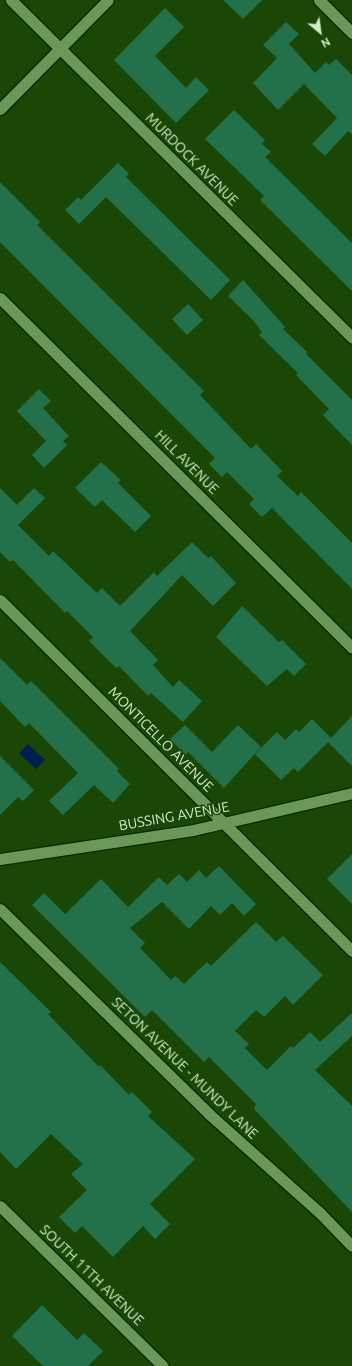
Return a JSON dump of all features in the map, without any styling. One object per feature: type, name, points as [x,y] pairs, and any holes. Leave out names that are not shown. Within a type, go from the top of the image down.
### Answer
[{"type":"street","name":"MURDOCK AVENUE","points":[[11,0],[352,338]]},
{"type":"street","points":[[0,109],[108,0]]},
{"type":"street","points":[[319,0],[352,33]]},
{"type":"street","name":"HILL AVENUE","points":[[0,298],[352,648]]},
{"type":"street","name":"MONTICELLO AVENUE","points":[[0,600],[352,951]]},
{"type":"street","name":"BUSSING AVENUE","points":[[0,859],[224,823],[352,793]]},
{"type":"street","name":"SETON AVENUE - MUNDY LANE","points":[[0,909],[209,1114],[319,1212],[352,1246]]},
{"type":"street","name":"SOUTH 11TH AVENUE","points":[[0,1206],[163,1366]]},
{"type":"water","points":[[28,744],[45,760],[36,769],[19,754]]},
{"type":"building","points":[[223,0],[262,0],[243,19]]},
{"type":"building","points":[[165,8],[184,27],[155,56],[186,88],[196,77],[209,90],[176,123],[114,60]]},
{"type":"building","points":[[286,22],[299,34],[289,44],[315,73],[326,62],[329,65],[336,59],[352,75],[352,134],[348,131],[325,156],[312,144],[337,118],[304,84],[278,110],[253,83],[277,58],[263,45]]},
{"type":"building","points":[[234,110],[265,140],[262,144],[271,152],[265,157],[352,243],[352,291],[260,200],[264,196],[205,139]]},
{"type":"building","points":[[118,163],[129,174],[126,177],[230,280],[211,300],[106,197],[79,224],[65,210],[78,197],[81,200]]},
{"type":"building","points":[[0,182],[40,222],[37,225],[204,391],[200,395],[251,449],[256,444],[282,471],[277,476],[298,496],[301,492],[352,543],[352,589],[272,508],[262,517],[249,504],[254,499],[227,472],[222,477],[209,464],[215,458],[0,242]]},
{"type":"building","points":[[243,280],[285,327],[283,329],[352,400],[352,445],[323,415],[329,409],[296,375],[298,373],[259,335],[262,332],[253,320],[228,296]]},
{"type":"building","points":[[188,304],[203,320],[187,335],[172,319]]},
{"type":"building","points":[[39,389],[51,401],[43,408],[69,436],[63,441],[67,445],[44,468],[32,455],[46,441],[17,411]]},
{"type":"building","points":[[101,462],[121,480],[118,483],[151,516],[135,532],[102,500],[95,507],[75,488]]},
{"type":"building","points":[[0,488],[17,505],[34,488],[45,498],[18,525],[49,556],[53,551],[97,593],[102,588],[120,606],[154,572],[157,576],[192,542],[208,558],[211,556],[236,583],[213,606],[182,575],[130,631],[158,660],[153,665],[173,687],[179,680],[202,701],[183,722],[151,693],[148,696],[119,666],[116,668],[89,641],[93,637],[67,611],[65,613],[13,560],[10,562],[0,552]]},
{"type":"building","points":[[242,606],[279,642],[282,640],[306,664],[294,676],[287,669],[267,686],[216,637]]},
{"type":"building","points":[[0,658],[27,685],[31,681],[119,769],[117,771],[130,784],[113,803],[94,785],[63,815],[49,801],[78,773],[29,723],[25,727],[0,701]]},
{"type":"building","points":[[352,716],[352,766],[328,742],[298,772],[294,768],[281,780],[255,754],[277,732],[285,740],[296,729],[299,732],[312,719],[331,738]]},
{"type":"building","points":[[185,725],[212,752],[238,725],[261,747],[224,788],[188,752],[186,755],[170,739]]},
{"type":"building","points":[[0,756],[34,790],[23,801],[18,797],[0,815]]},
{"type":"building","points":[[352,854],[352,904],[327,879]]},
{"type":"building","points":[[219,866],[256,904],[244,916],[232,903],[220,915],[211,906],[189,929],[162,902],[130,928],[145,943],[140,948],[171,980],[175,976],[184,984],[207,962],[211,966],[256,922],[276,942],[283,936],[323,975],[293,1005],[285,996],[264,1017],[256,1010],[235,1031],[249,1044],[245,1048],[267,1070],[291,1046],[293,1048],[310,1032],[320,1042],[352,1013],[352,1036],[315,1070],[352,1106],[352,1212],[254,1109],[256,1104],[209,1057],[204,1062],[152,1010],[145,1017],[32,905],[44,893],[65,914],[101,879],[128,907],[159,877],[167,885],[179,874],[187,882],[199,870],[206,878]]},
{"type":"building","points":[[0,962],[51,1012],[48,1014],[99,1067],[100,1065],[129,1095],[132,1092],[152,1112],[148,1116],[195,1159],[150,1204],[170,1224],[155,1239],[143,1226],[113,1257],[82,1226],[75,1233],[59,1217],[87,1190],[71,1174],[83,1164],[51,1134],[16,1169],[0,1152]]},
{"type":"building","points":[[42,1305],[77,1340],[84,1333],[103,1351],[88,1366],[43,1366],[12,1336]]}]
